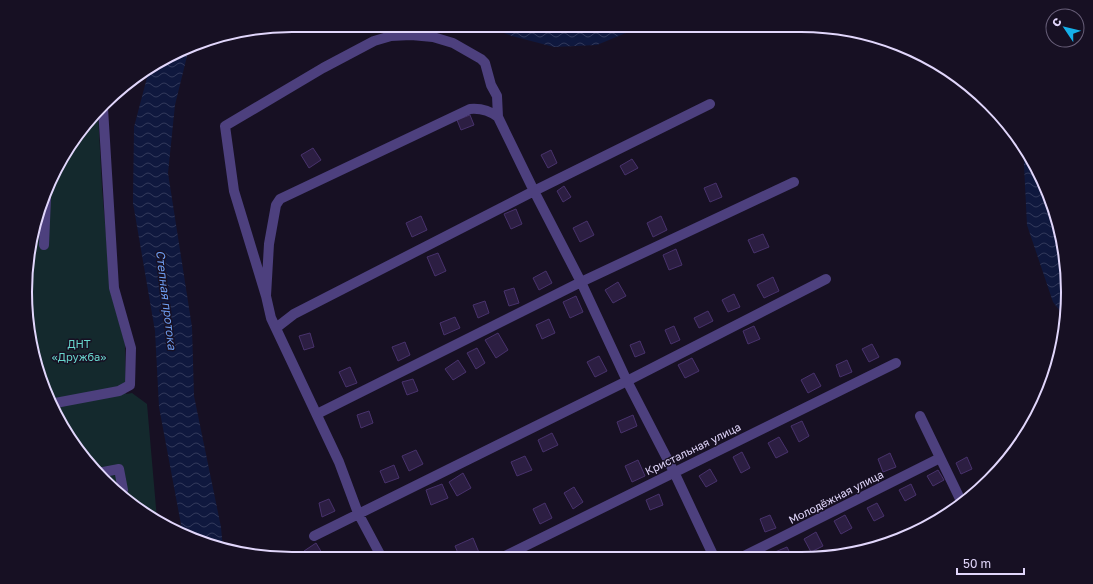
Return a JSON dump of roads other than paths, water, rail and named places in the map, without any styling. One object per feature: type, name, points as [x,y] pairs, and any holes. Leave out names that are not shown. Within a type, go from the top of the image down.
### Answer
[{"type":"street","points":[[379,552],[358,514],[339,462],[271,318],[266,296],[234,191],[226,126],[323,68],[374,41],[390,36],[411,34],[433,37],[452,43],[481,59],[485,63],[491,85],[497,96],[498,117],[581,282],[627,381],[674,472],[712,552]]},
{"type":"street","points":[[276,328],[294,314],[534,191],[710,104]]},
{"type":"street","points":[[266,296],[269,244],[276,205],[280,199],[470,109],[477,108],[484,110],[498,117]]},
{"type":"street","points":[[57,403],[119,391],[130,385],[131,348],[114,288],[103,113]]},
{"type":"street","points":[[317,414],[581,282],[794,182]]},
{"type":"street","points":[[44,245],[46,210]]},
{"type":"street","points":[[314,536],[627,381],[826,279]]},
{"type":"street","name":"Кристальная улица","points":[[513,552],[896,363]]},
{"type":"street","points":[[920,416],[959,498]]},
{"type":"street","name":"Молодёжная улица","points":[[752,552],[940,458]]},
{"type":"street","points":[[104,472],[119,469],[123,488]]},
{"type":"water","points":[[501,32],[628,32],[597,45],[554,47]]},
{"type":"water","name":"Степная протока","points":[[187,54],[175,105],[168,173],[192,327],[194,396],[221,527],[222,542],[181,527],[159,407],[155,331],[133,203],[134,127],[147,77],[162,67]]},
{"type":"water","points":[[1024,158],[1034,177],[1047,208],[1056,241],[1059,258],[1061,292],[1060,311],[1053,302],[1027,225]]},
{"type":"park label","name":"ДНТ «Дружба»","points":[[79,350]]}]
